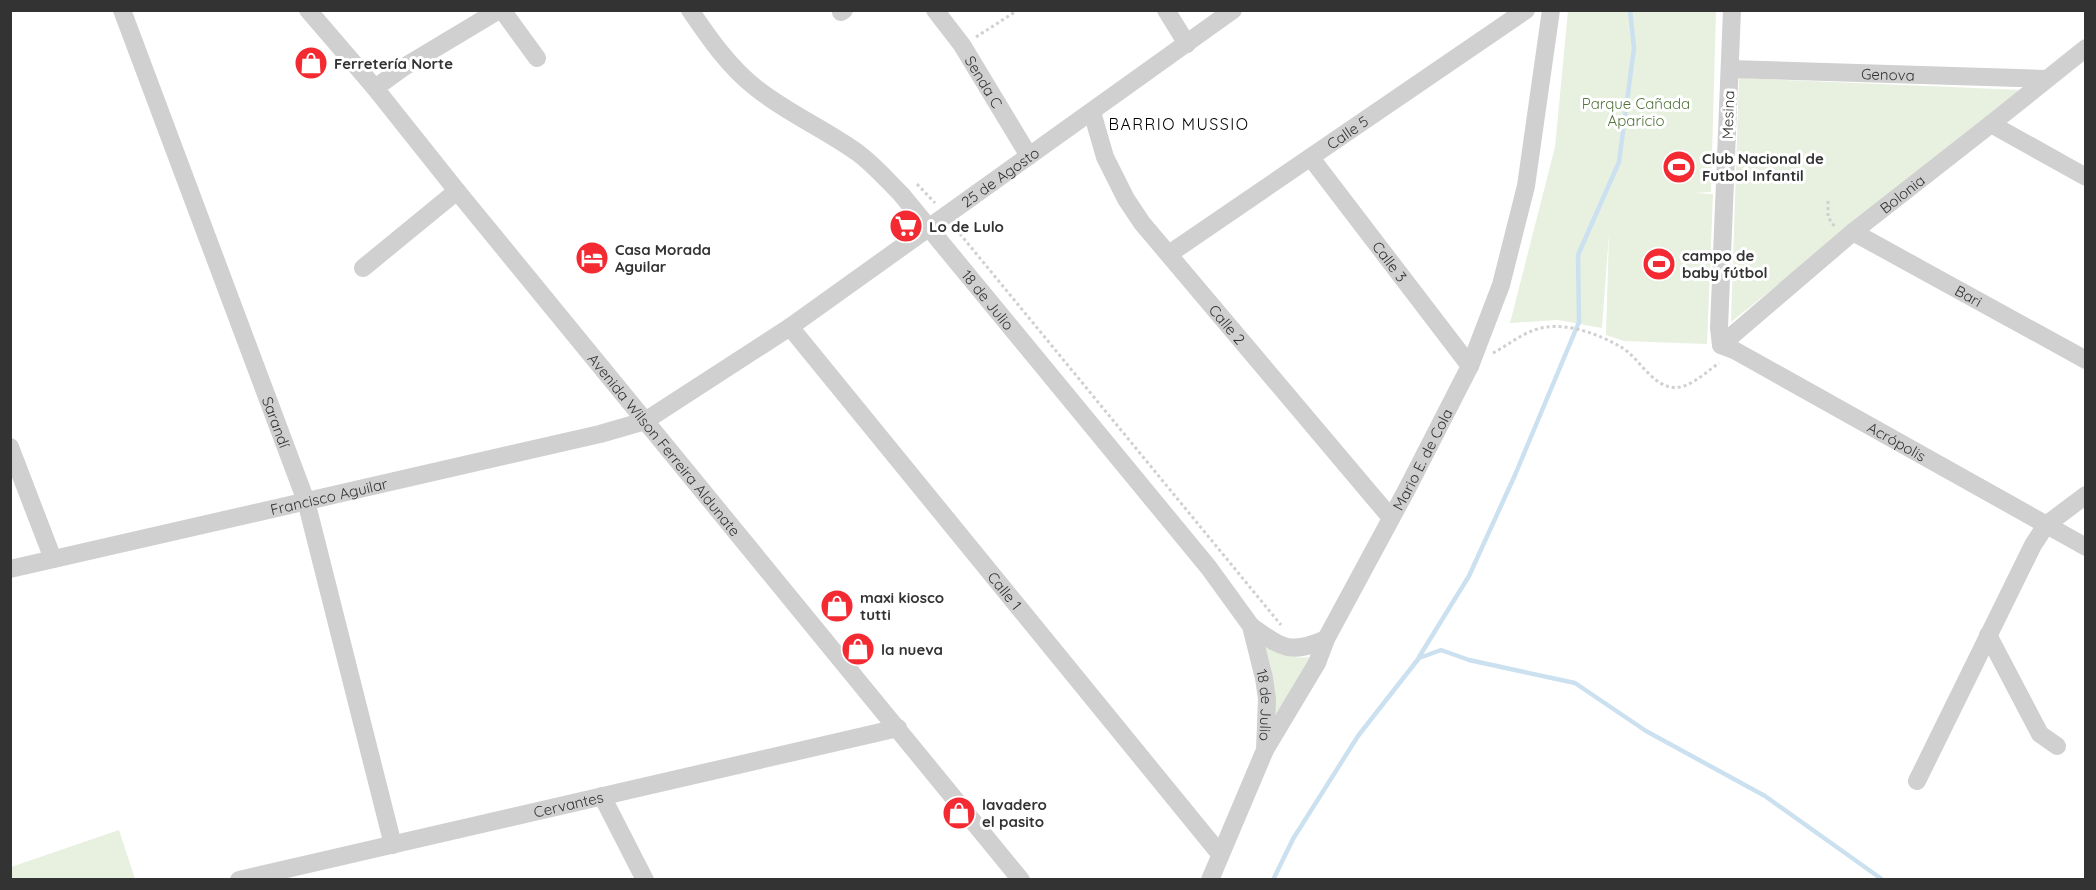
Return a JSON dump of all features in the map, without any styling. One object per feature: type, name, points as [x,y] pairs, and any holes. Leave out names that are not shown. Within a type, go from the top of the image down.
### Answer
[{"type":"street","name":"Sarandí","points":[[122,10],[306,501],[393,845]]},
{"type":"street","name":"Avenida Wilson Ferreira Aldunate","points":[[308,10],[375,88],[1021,879]]},
{"type":"street","points":[[375,88],[501,10],[537,58]]},
{"type":"street","name":"18 de Julio","points":[[690,10],[717,48],[753,86],[772,101],[857,152],[901,194],[1202,560],[1251,626],[1276,644],[1292,649],[1308,647],[1326,639]]},
{"type":"street","name":"Senda C","points":[[935,10],[962,45],[1029,156]]},
{"type":"street","points":[[1166,10],[1187,44]]},
{"type":"street","name":"25 de Agosto","points":[[645,421],[790,327],[928,226],[1233,10]]},
{"type":"street","name":"Calle 5","points":[[1169,254],[1526,10]]},
{"type":"street","name":"Mario E. de Cola","points":[[1210,879],[1265,750],[1317,663],[1326,639],[1470,366],[1501,285],[1526,186],[1551,10]]},
{"type":"street","name":"Mesina","points":[[1725,341],[1732,10]]},
{"type":"street","name":"Bolonia","points":[[1725,341],[1852,232],[2085,48]]},
{"type":"street","name":"Genova","points":[[1730,69],[2046,79]]},
{"type":"street","name":"Calle 2","points":[[1092,112],[1105,157],[1125,199],[1142,223],[1391,518]]},
{"type":"street","points":[[1991,124],[2085,177]]},
{"type":"street","name":"Calle 3","points":[[1311,158],[1470,366]]},
{"type":"street","points":[[363,268],[457,191]]},
{"type":"street","name":"Bari","points":[[1852,232],[2085,360]]},
{"type":"street","name":"Calle 1","points":[[790,327],[1221,854]]},
{"type":"street","name":"Acrópolis","points":[[1725,341],[2085,547]]},
{"type":"street","name":"Francisco Aguilar","points":[[10,569],[600,434],[645,421]]},
{"type":"street","points":[[10,447],[53,559]]},
{"type":"street","points":[[1917,781],[2033,545],[2046,525],[2085,495]]},
{"type":"street","name":"18 de Julio","points":[[1251,626],[1267,699],[1265,750]]},
{"type":"street","points":[[1988,635],[2040,734],[2057,746]]},
{"type":"street","name":"Cervantes","points":[[239,879],[294,874],[393,845],[898,728]]},
{"type":"street","points":[[602,796],[645,879]]},
{"type":"path","points":[[962,45],[1018,10]]},
{"type":"path","points":[[916,183],[945,215],[1284,628]]},
{"type":"path","points":[[1828,201],[1830,222]]},
{"type":"path","points":[[1470,366],[1531,331],[1547,327],[1566,328],[1590,333],[1623,348],[1655,381],[1670,386],[1684,386],[1698,378],[1725,341]]},
{"type":"green space","name":"Parque Cañada Aparicio","points":[[1568,11],[1716,11],[1711,192],[1695,193],[1713,194],[1707,344],[1624,341],[1606,335],[1609,233],[1602,328],[1558,320],[1510,323],[1555,147]]},
{"type":"green space","points":[[1739,78],[2022,90],[1731,322]]},
{"type":"green space","points":[[1263,643],[1286,655],[1312,657],[1271,732],[1272,677]]},
{"type":"green space","points":[[119,830],[135,879],[11,879],[11,867]]},
{"type":"waterway","points":[[1419,657],[1469,576],[1515,475],[1579,322],[1578,255],[1619,162],[1634,48],[1630,10]]},
{"type":"waterway","points":[[1273,880],[1293,839],[1358,736],[1419,658],[1441,650],[1469,660],[1575,683],[1646,731],[1765,796],[1883,880]]},
{"type":"place","name":"Ferretería Norte","points":[[311,63]]},
{"type":"place","name":"Club Nacional de Futbol Infantil","points":[[1679,167]]},
{"type":"place","name":"Lo de Lulo","points":[[906,226]]},
{"type":"place","name":"Casa Morada Aguilar","points":[[592,258]]},
{"type":"place","name":"campo de baby fútbol","points":[[1659,264]]},
{"type":"place","name":"maxi kiosco tutti","points":[[837,606]]},
{"type":"place","name":"la nueva","points":[[858,649]]},
{"type":"place","name":"lavadero el pasito","points":[[959,813]]},
{"type":"district","name":"BARRIO MUSSIO","points":[[1179,124]]}]
